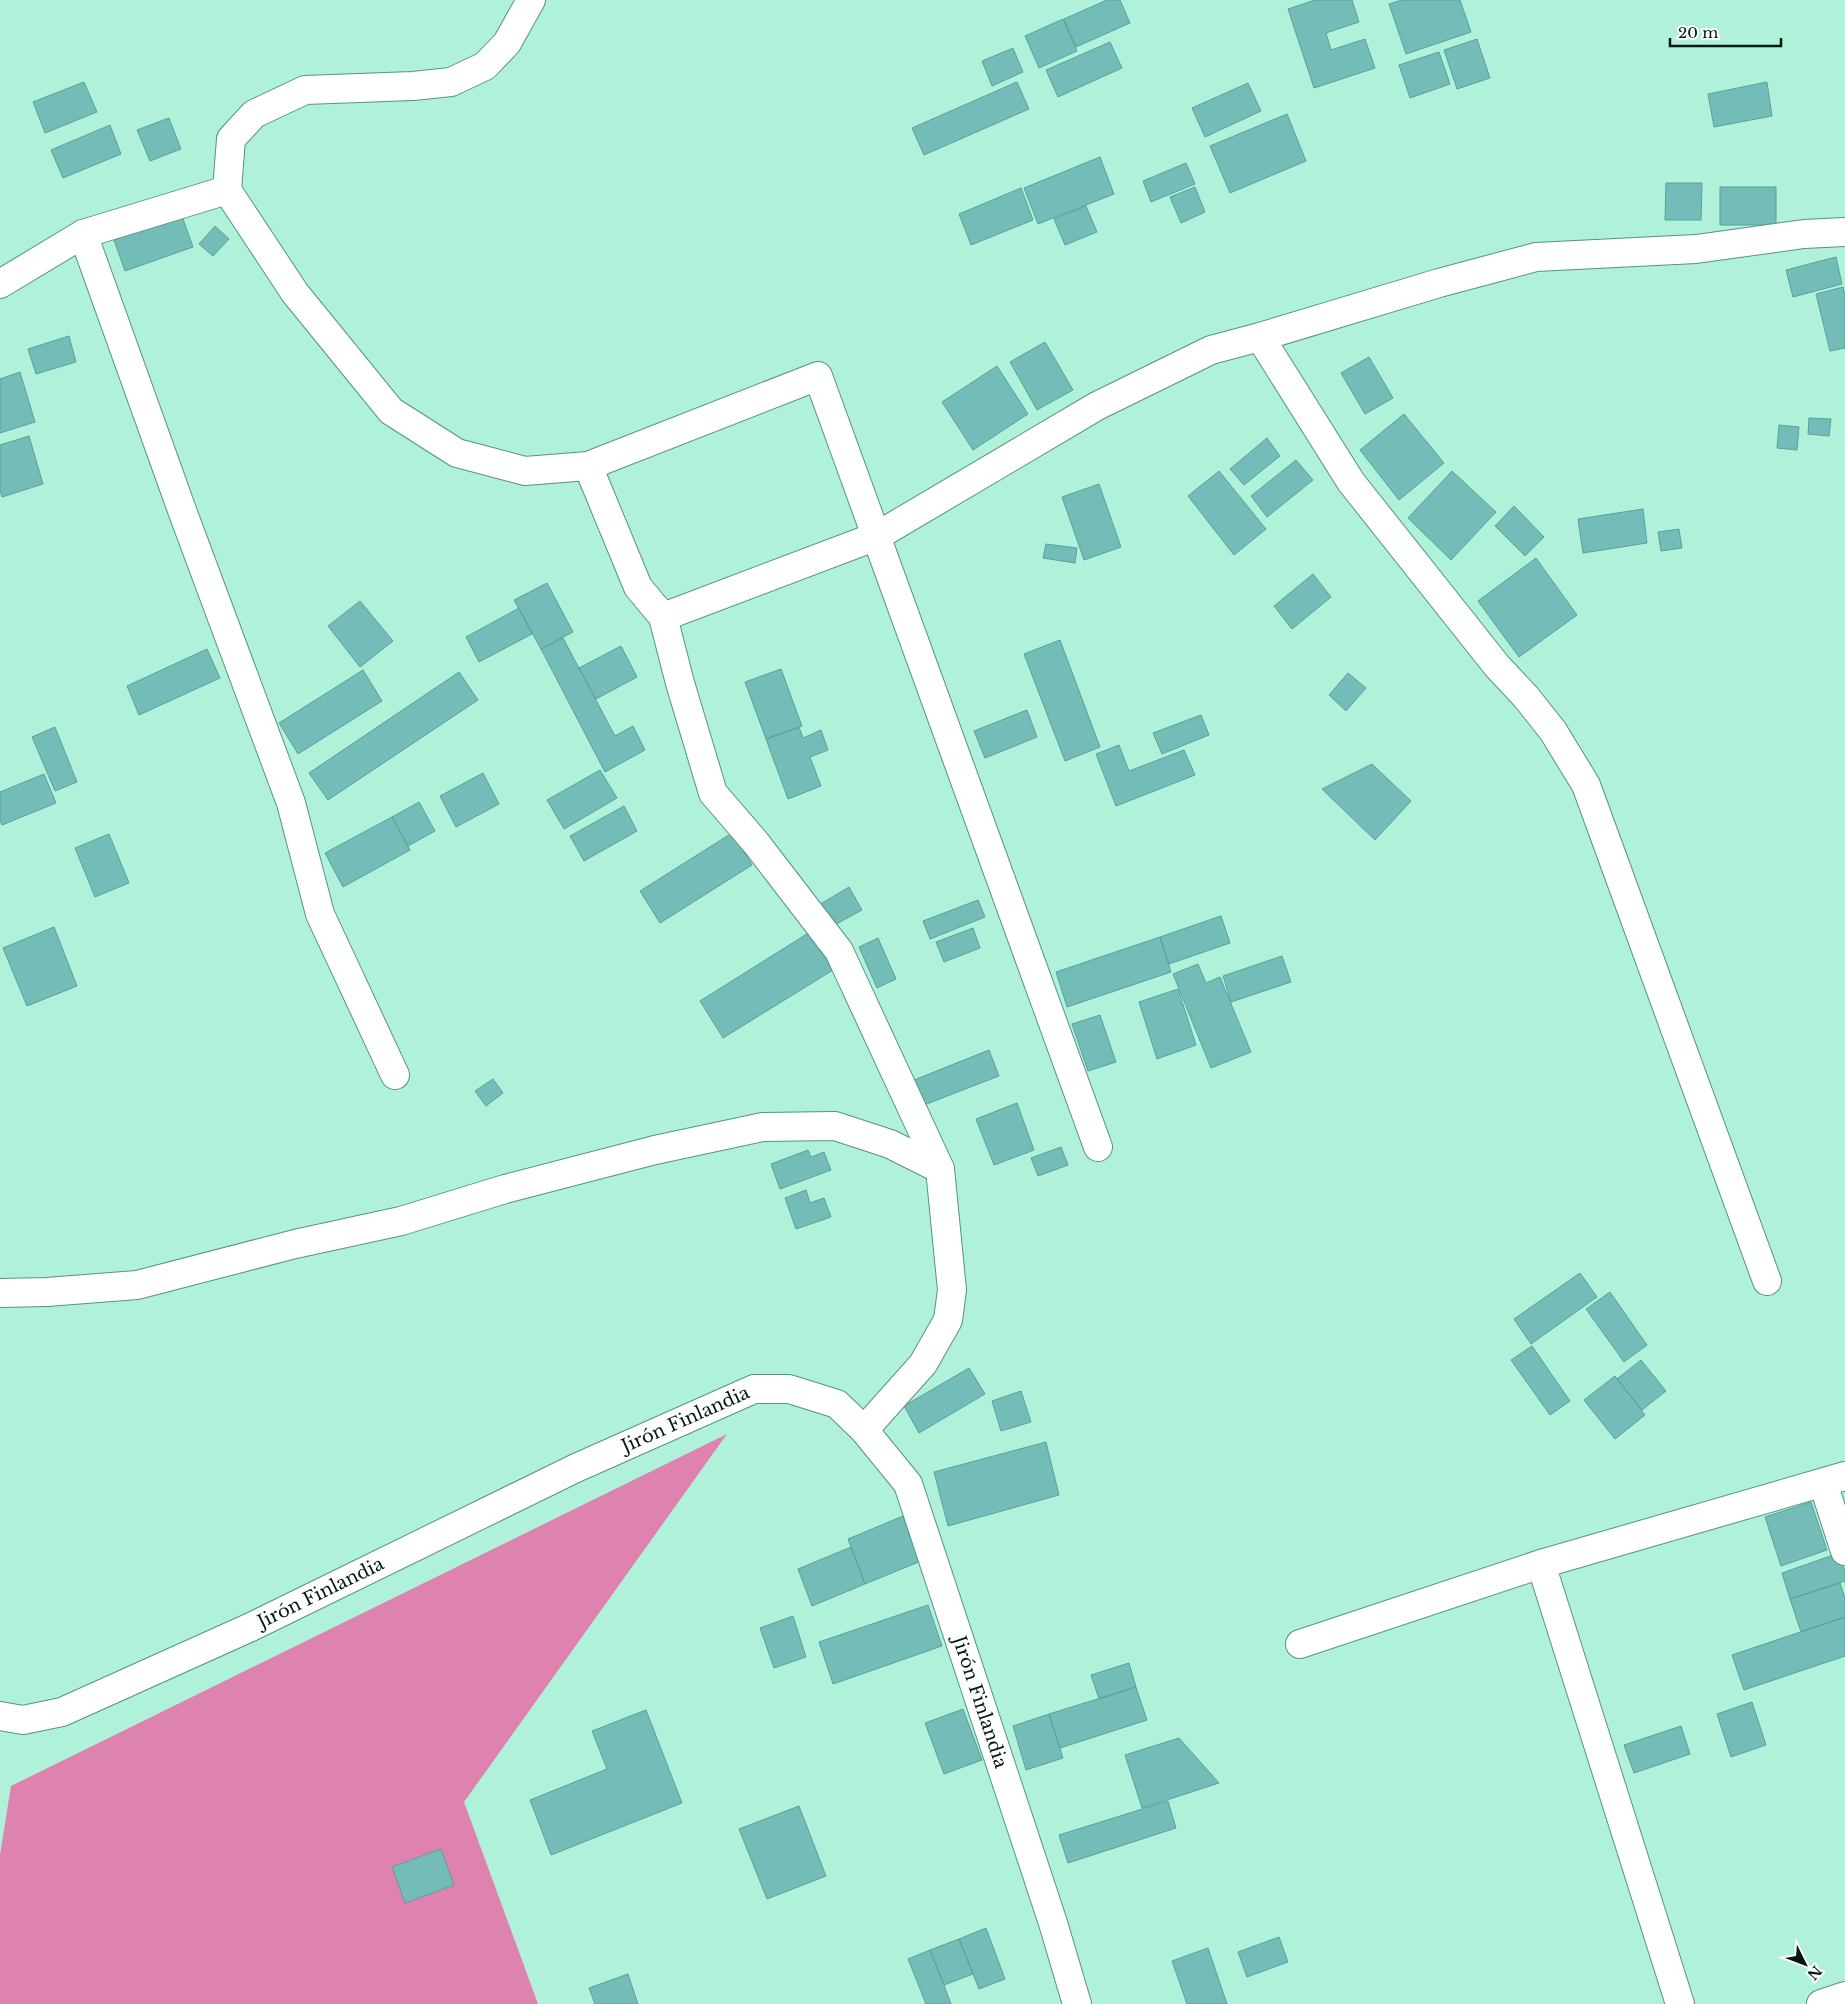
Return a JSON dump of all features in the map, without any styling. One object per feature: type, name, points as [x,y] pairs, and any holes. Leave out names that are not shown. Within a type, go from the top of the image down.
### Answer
[{"type":"street","points":[[531,0],[507,43],[485,66],[451,82],[413,86],[304,90],[254,114],[231,139],[227,190],[295,293],[391,411],[456,453],[525,471],[588,466],[818,376],[1098,1147]]},
{"type":"street","points":[[0,284],[83,234],[227,190]]},
{"type":"street","points":[[663,617],[877,536],[1097,406],[1210,350],[1260,338],[1439,283],[1536,257],[1696,249],[1804,234],[1845,232]]},
{"type":"street","points":[[83,234],[183,513],[291,803],[320,914],[395,1076]]},
{"type":"street","points":[[1260,338],[1351,482],[1497,666],[1537,711],[1570,758],[1586,785],[1767,1281]]},
{"type":"street","points":[[588,466],[638,587],[663,617],[680,684],[713,793],[756,843],[839,951],[940,1168],[952,1290],[948,1320],[922,1364],[864,1430]]},
{"type":"street","points":[[0,1294],[136,1285],[295,1244],[400,1220],[505,1189],[655,1150],[763,1127],[835,1126],[890,1144],[940,1168]]},
{"type":"street","name":"Jirón Finlandia","points":[[0,1716],[23,1720],[62,1712],[251,1627],[576,1468],[754,1390],[788,1389],[836,1404],[864,1430],[908,1484],[1053,1923],[1077,2004]]},
{"type":"street","points":[[1300,1644],[1541,1564],[1834,1480],[1845,1551]]},
{"type":"street","points":[[1541,1564],[1680,2004]]},
{"type":"street","points":[[1821,2004],[1845,1996]]},
{"type":"shaded area","points":[[727,1434],[464,1802],[538,2004],[0,2004],[0,1855],[11,1786]]},
{"type":"building","points":[[1107,0],[1120,0],[1130,23],[1076,47],[1064,19]]},
{"type":"building","points":[[1315,0],[1352,0],[1359,22],[1326,33],[1331,50],[1365,39],[1375,68],[1314,88],[1288,9]]},
{"type":"building","points":[[1402,0],[1460,0],[1471,32],[1406,54],[1389,4]]},
{"type":"building","points":[[1063,19],[1077,51],[1039,68],[1025,36]]},
{"type":"building","points":[[1477,39],[1490,78],[1457,89],[1444,50]]},
{"type":"building","points":[[1110,42],[1122,68],[1058,97],[1046,70]]},
{"type":"building","points":[[1013,48],[1023,72],[992,86],[982,61]]},
{"type":"building","points":[[1439,52],[1450,84],[1410,98],[1399,65]]},
{"type":"building","points":[[84,82],[97,112],[45,133],[33,102]]},
{"type":"building","points":[[1017,82],[1029,109],[924,155],[912,128]]},
{"type":"building","points":[[1767,82],[1772,116],[1714,127],[1708,94]]},
{"type":"building","points":[[1248,83],[1261,111],[1205,137],[1192,108]]},
{"type":"building","points":[[1287,114],[1306,161],[1230,193],[1210,146]]},
{"type":"building","points":[[169,118],[181,149],[150,161],[137,130]]},
{"type":"building","points":[[110,125],[121,154],[63,178],[51,150]]},
{"type":"building","points":[[1100,157],[1114,194],[1038,224],[1024,188]]},
{"type":"building","points":[[1186,163],[1195,184],[1151,202],[1143,181]]},
{"type":"building","points":[[1666,183],[1702,183],[1701,220],[1665,220]]},
{"type":"building","points":[[1195,187],[1205,212],[1181,223],[1170,197]]},
{"type":"building","points":[[1720,187],[1776,187],[1776,225],[1720,225]]},
{"type":"building","points":[[1021,188],[1033,220],[971,245],[959,214]]},
{"type":"building","points":[[1086,206],[1097,232],[1065,245],[1054,219]]},
{"type":"building","points":[[182,216],[193,247],[125,271],[114,240]]},
{"type":"building","points":[[215,226],[229,239],[213,256],[199,244]]},
{"type":"building","points":[[1836,257],[1842,284],[1793,297],[1786,270]]},
{"type":"building","points":[[1843,287],[1845,295],[1845,348],[1830,351],[1816,294]]},
{"type":"building","points":[[69,336],[76,362],[36,374],[28,349]]},
{"type":"building","points":[[1045,342],[1073,390],[1037,410],[1010,362]]},
{"type":"building","points":[[1369,357],[1393,398],[1365,414],[1341,373]]},
{"type":"building","points":[[997,366],[1028,414],[973,450],[942,402]]},
{"type":"building","points":[[20,372],[35,422],[0,433],[0,379]]},
{"type":"building","points":[[1404,414],[1444,463],[1399,500],[1360,450]]},
{"type":"building","points":[[1809,418],[1831,419],[1829,436],[1808,434]]},
{"type":"building","points":[[1779,425],[1799,427],[1797,450],[1777,448]]},
{"type":"building","points":[[29,436],[43,484],[2,497],[0,490],[0,445]]},
{"type":"building","points":[[1267,438],[1280,456],[1244,485],[1230,469]]},
{"type":"building","points":[[1296,460],[1313,480],[1267,517],[1251,496]]},
{"type":"building","points":[[1219,471],[1266,529],[1234,555],[1188,496]]},
{"type":"building","points":[[1452,471],[1496,512],[1451,560],[1408,518]]},
{"type":"building","points":[[1099,484],[1121,547],[1084,560],[1062,497]]},
{"type":"building","points":[[1514,506],[1544,537],[1525,556],[1495,526]]},
{"type":"building","points":[[1643,509],[1647,543],[1583,553],[1578,519]]},
{"type":"building","points":[[1679,529],[1682,548],[1661,551],[1658,532]]},
{"type":"building","points":[[1046,544],[1077,548],[1075,563],[1043,558]]},
{"type":"building","points":[[1536,558],[1577,615],[1519,657],[1478,601]]},
{"type":"building","points":[[1313,574],[1331,597],[1292,629],[1274,606]]},
{"type":"building","points":[[547,583],[573,632],[541,649],[514,600]]},
{"type":"building","points":[[360,601],[393,641],[360,667],[328,626]]},
{"type":"building","points":[[519,608],[532,634],[479,662],[466,637]]},
{"type":"building","points":[[563,638],[615,736],[633,726],[645,750],[605,772],[541,649]]},
{"type":"building","points":[[1060,640],[1100,747],[1065,761],[1024,654]]},
{"type":"building","points":[[621,646],[637,677],[596,699],[579,668]]},
{"type":"building","points":[[207,649],[220,678],[139,715],[127,686]]},
{"type":"building","points":[[781,669],[802,726],[766,739],[745,682]]},
{"type":"building","points":[[363,670],[382,701],[298,754],[279,723]]},
{"type":"building","points":[[459,672],[478,700],[328,800],[309,773]]},
{"type":"building","points":[[1348,673],[1366,688],[1346,711],[1329,695]]},
{"type":"building","points":[[1027,710],[1037,737],[985,758],[974,731]]},
{"type":"building","points":[[1201,715],[1209,735],[1162,754],[1153,733]]},
{"type":"building","points":[[55,727],[77,782],[55,791],[32,737]]},
{"type":"building","points":[[799,727],[803,738],[821,730],[828,750],[810,757],[821,786],[788,799],[766,739]]},
{"type":"building","points":[[1119,745],[1129,771],[1184,750],[1195,775],[1116,806],[1096,754]]},
{"type":"building","points":[[1372,764],[1411,801],[1375,840],[1322,789]]},
{"type":"building","points":[[600,770],[617,798],[564,829],[547,800]]},
{"type":"building","points":[[483,773],[499,804],[456,827],[440,796]]},
{"type":"building","points":[[44,774],[56,803],[2,825],[0,820],[0,792]]},
{"type":"building","points":[[419,802],[435,831],[408,846],[392,817]]},
{"type":"building","points":[[624,806],[637,831],[584,861],[570,836]]},
{"type":"building","points":[[392,817],[410,850],[343,887],[325,853]]},
{"type":"building","points":[[732,833],[752,865],[660,923],[640,891]]},
{"type":"building","points":[[109,834],[129,883],[95,897],[75,848]]},
{"type":"building","points":[[849,887],[862,910],[829,928],[817,906]]},
{"type":"building","points":[[978,900],[985,917],[930,939],[923,921]]},
{"type":"building","points":[[1221,916],[1230,943],[1169,964],[1160,937]]},
{"type":"building","points":[[54,927],[77,986],[27,1006],[3,948]]},
{"type":"building","points":[[973,928],[980,948],[944,962],[936,942]]},
{"type":"building","points":[[810,932],[833,970],[723,1038],[700,1001]]},
{"type":"building","points":[[1160,937],[1171,972],[1067,1007],[1056,972]]},
{"type":"building","points":[[878,938],[896,979],[877,988],[859,947]]},
{"type":"building","points":[[1282,956],[1291,982],[1231,1002],[1223,976]]},
{"type":"building","points":[[1198,964],[1206,983],[1220,977],[1251,1052],[1211,1068],[1173,974]]},
{"type":"building","points":[[1178,989],[1196,1045],[1157,1059],[1139,1002]]},
{"type":"building","points":[[1100,1015],[1116,1062],[1088,1071],[1072,1024]]},
{"type":"building","points":[[989,1050],[999,1076],[924,1105],[914,1080]]},
{"type":"building","points":[[493,1079],[503,1093],[486,1106],[475,1091]]},
{"type":"building","points":[[1017,1103],[1034,1150],[994,1165],[976,1119]]},
{"type":"building","points":[[1061,1147],[1068,1165],[1038,1176],[1031,1158]]},
{"type":"building","points":[[808,1150],[811,1157],[824,1152],[831,1170],[780,1189],[771,1164]]},
{"type":"building","points":[[806,1190],[810,1203],[824,1198],[831,1217],[796,1229],[785,1198]]},
{"type":"building","points":[[1580,1273],[1597,1297],[1531,1344],[1514,1319]]},
{"type":"building","points":[[1610,1292],[1647,1345],[1624,1362],[1586,1309]]},
{"type":"building","points":[[1532,1346],[1570,1401],[1550,1415],[1511,1360]]},
{"type":"building","points":[[1641,1360],[1666,1391],[1642,1410],[1617,1379]]},
{"type":"building","points":[[969,1368],[985,1394],[919,1433],[904,1406]]},
{"type":"building","points":[[1615,1376],[1645,1415],[1615,1439],[1584,1400]]},
{"type":"building","points":[[1021,1391],[1031,1422],[1001,1431],[992,1401]]},
{"type":"building","points":[[1046,1442],[1059,1495],[948,1526],[934,1472]]},
{"type":"building","points":[[1811,1502],[1827,1550],[1781,1566],[1765,1517]]},
{"type":"building","points":[[903,1516],[921,1561],[865,1584],[848,1539]]},
{"type":"building","points":[[851,1547],[865,1584],[812,1606],[798,1569]]},
{"type":"building","points":[[1839,1553],[1845,1572],[1845,1581],[1790,1599],[1782,1573]]},
{"type":"building","points":[[1840,1583],[1845,1598],[1845,1617],[1801,1632],[1790,1599]]},
{"type":"building","points":[[928,1605],[942,1646],[833,1684],[819,1642]]},
{"type":"building","points":[[793,1616],[806,1657],[774,1668],[760,1628]]},
{"type":"building","points":[[1845,1617],[1845,1656],[1744,1690],[1732,1655]]},
{"type":"building","points":[[1129,1663],[1136,1687],[1099,1699],[1091,1675]]},
{"type":"building","points":[[1136,1687],[1147,1720],[1060,1748],[1049,1714]]},
{"type":"building","points":[[1752,1702],[1766,1745],[1731,1757],[1717,1714]]},
{"type":"building","points":[[963,1709],[982,1760],[944,1774],[925,1723]]},
{"type":"building","points":[[646,1710],[682,1803],[551,1855],[530,1800],[607,1769],[592,1731]]},
{"type":"building","points":[[1049,1714],[1063,1758],[1026,1770],[1013,1726]]},
{"type":"building","points":[[1681,1726],[1690,1754],[1634,1773],[1624,1745]]},
{"type":"building","points":[[1179,1738],[1219,1783],[1142,1808],[1125,1755]]},
{"type":"building","points":[[1168,1801],[1176,1828],[1068,1863],[1059,1835]]},
{"type":"building","points":[[799,1806],[826,1876],[767,1899],[739,1829]]},
{"type":"building","points":[[441,1849],[454,1885],[405,1903],[392,1867]]},
{"type":"building","points":[[986,1928],[1005,1979],[979,1989],[959,1939]]},
{"type":"building","points":[[1279,1937],[1288,1962],[1247,1977],[1238,1952]]},
{"type":"building","points":[[959,1939],[973,1974],[944,1985],[930,1950]]},
{"type":"building","points":[[1208,1948],[1227,2004],[1187,2004],[1172,1961]]},
{"type":"building","points":[[930,1950],[951,2004],[926,2004],[908,1959]]},
{"type":"building","points":[[628,1974],[638,2004],[595,2004],[589,1988]]}]
